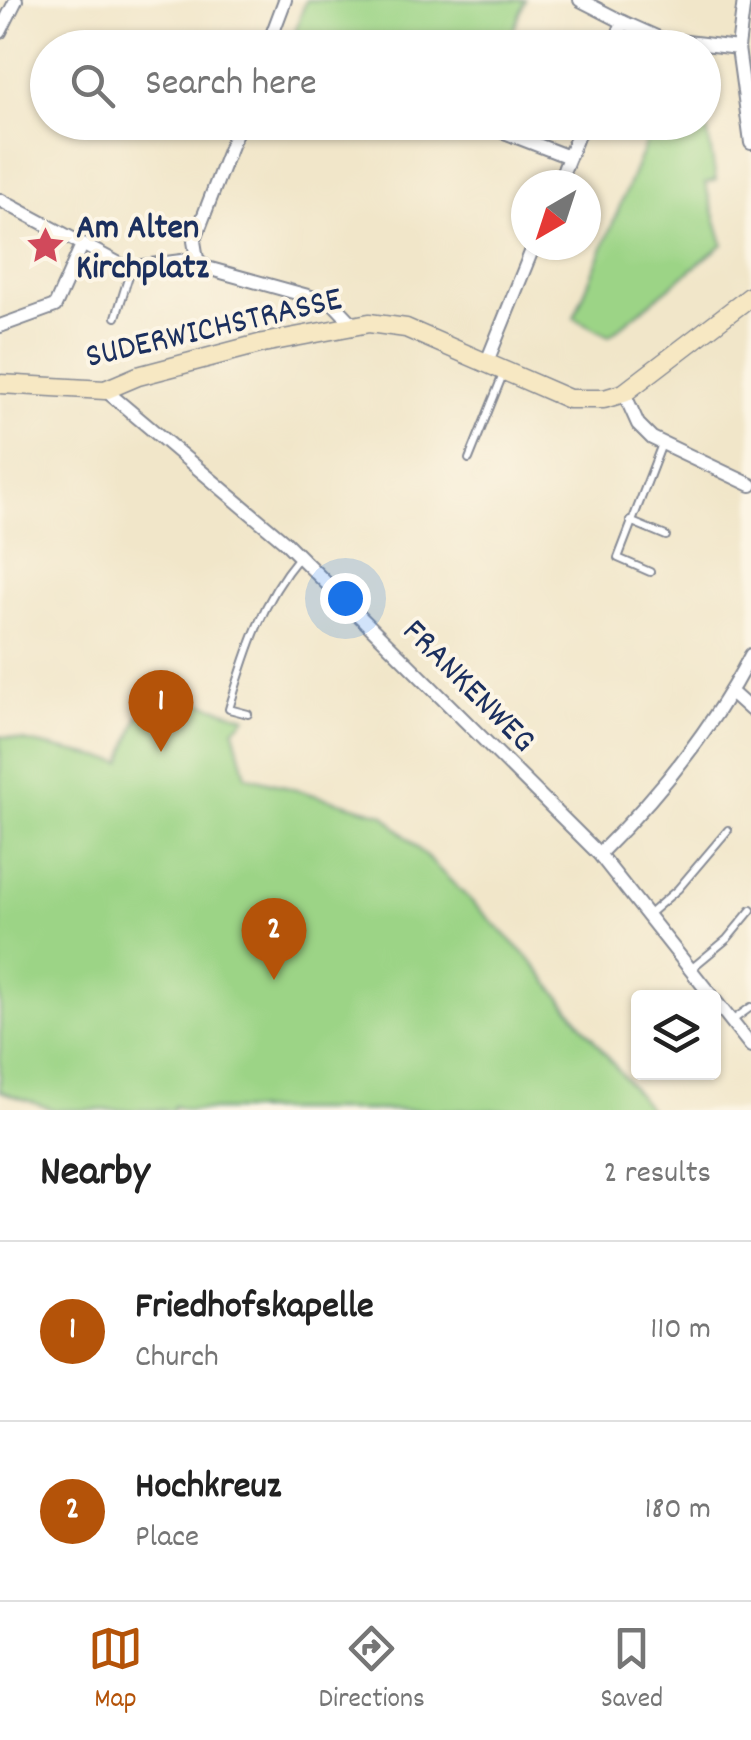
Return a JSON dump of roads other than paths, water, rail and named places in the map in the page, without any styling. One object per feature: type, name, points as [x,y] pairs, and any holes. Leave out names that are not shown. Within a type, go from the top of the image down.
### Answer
[{"type":"main road","name":"SUDERWICHSTRASSE","points":[[0,384],[104,390],[138,376],[353,324],[406,328],[569,400],[604,400],[624,393],[751,296]]},
{"type":"street","points":[[0,32],[16,0]]},
{"type":"street","points":[[275,30],[285,0]]},
{"type":"street","points":[[580,0],[642,30]]},
{"type":"street","points":[[744,0],[746,16],[738,48],[751,144]]},
{"type":"street","points":[[620,30],[623,22]]},
{"type":"street","points":[[721,46],[738,48]]},
{"type":"street","points":[[233,140],[194,242],[197,259],[207,268],[333,303],[353,324]]},
{"type":"street","points":[[531,140],[569,157]]},
{"type":"street","points":[[564,170],[576,140]]},
{"type":"street","points":[[0,200],[131,269],[197,259]]},
{"type":"street","points":[[0,326],[55,306],[82,245]]},
{"type":"street","points":[[486,364],[528,260]]},
{"type":"street","name":"FRANKENWEG","points":[[104,390],[300,556],[599,854],[751,1046]]},
{"type":"street","points":[[624,393],[638,424],[662,443],[751,486]]},
{"type":"street","points":[[599,854],[642,812],[731,692],[751,654]]},
{"type":"street","points":[[731,692],[751,710]]},
{"type":"lane","points":[[116,317],[131,269]]},
{"type":"lane","points":[[469,459],[504,372]]},
{"type":"lane","points":[[650,572],[618,558],[662,443]]},
{"type":"lane","points":[[630,521],[666,536]]},
{"type":"lane","points":[[248,714],[228,709],[254,627],[274,587],[300,556]]},
{"type":"lane","points":[[649,914],[678,889],[728,830]]},
{"type":"lane","points":[[692,968],[727,939],[751,910]]},
{"type":"lane","points":[[732,1021],[751,1007]]},
{"type":"place","name":"Am Alten Kirchplatz","points":[[46,245]]},
{"type":"place","name":"Friedhofskapelle","points":[[161,752]]},
{"type":"place","name":"Hochkreuz","points":[[274,980]]}]
